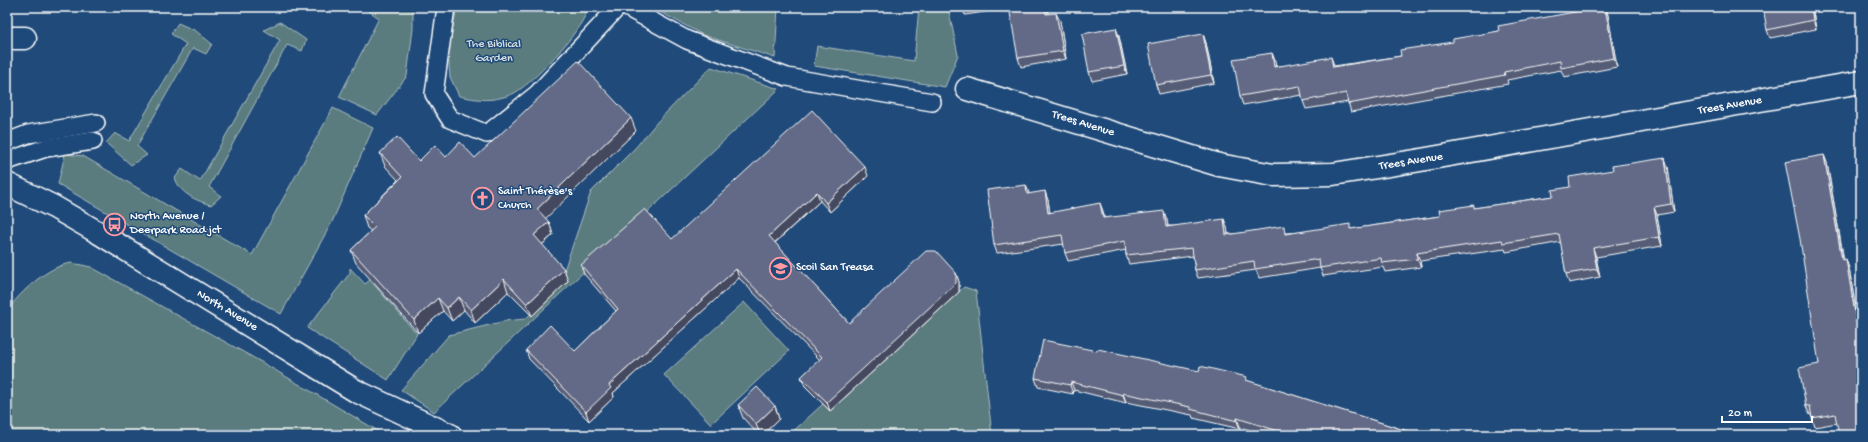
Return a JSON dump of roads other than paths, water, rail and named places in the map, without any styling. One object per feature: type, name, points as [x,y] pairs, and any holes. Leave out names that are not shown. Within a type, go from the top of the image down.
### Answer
[{"type":"street","name":"Trees Avenue","points":[[967,89],[1219,165],[1273,175],[1333,174],[1415,161],[1861,82]]},
{"type":"street","points":[[7,171],[7,177]]},
{"type":"street","name":"North Avenue","points":[[7,184],[54,207],[99,233],[356,391],[450,435]]},
{"type":"lane","points":[[446,7],[434,94],[450,119],[487,134],[537,94],[618,7]]},
{"type":"lane","points":[[626,7],[687,40],[788,78],[932,102]]},
{"type":"lane","points":[[7,142],[28,134],[96,123]]},
{"type":"lane","points":[[7,161],[46,148],[93,141]]},
{"type":"place","name":"Saint Thérèse's Church","points":[[482,199]]},
{"type":"place","name":"North Avenue / Deerpark Road jct","points":[[114,224]]},
{"type":"place","name":"Scoil San Treasa","points":[[781,268]]},
{"type":"park label","name":"The Biblical Garden","points":[[494,52]]}]
